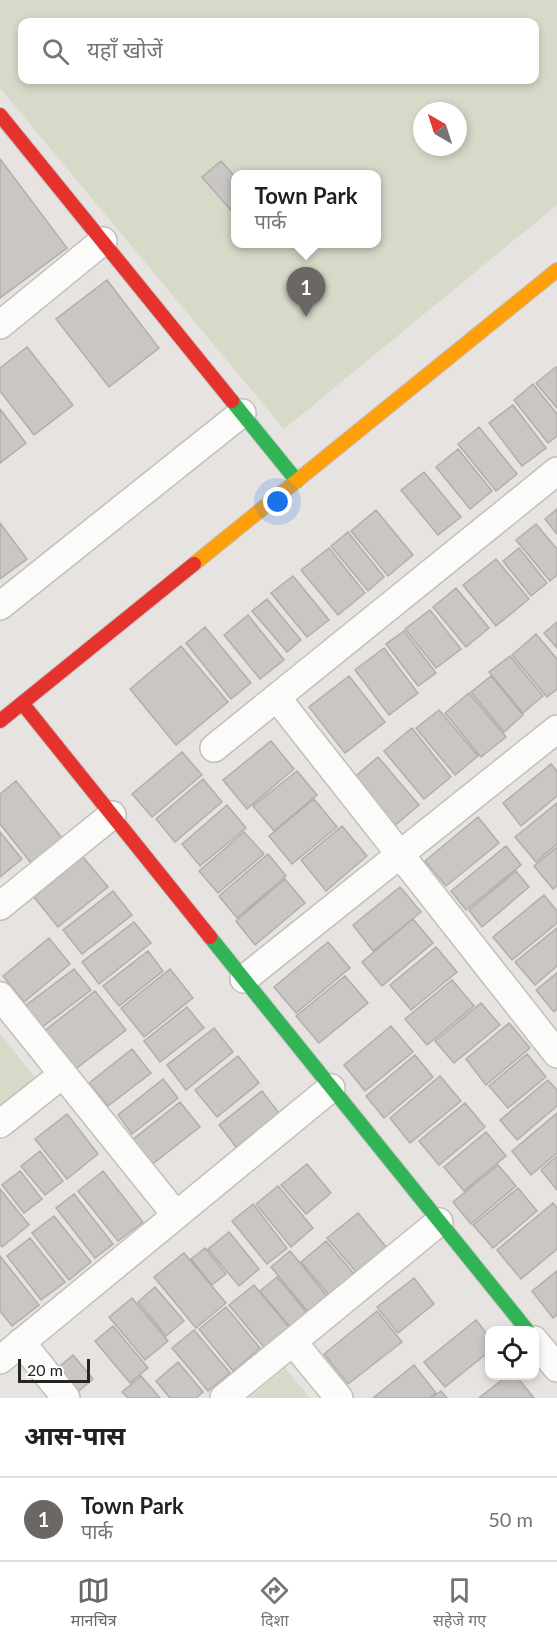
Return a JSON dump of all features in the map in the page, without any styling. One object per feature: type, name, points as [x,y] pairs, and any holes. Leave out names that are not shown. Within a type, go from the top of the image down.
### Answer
[{"type":"street","points":[[0,115],[297,481]]},
{"type":"street","points":[[0,324],[103,241]]},
{"type":"street","points":[[0,721],[557,270]]},
{"type":"street","points":[[0,606],[242,413]]},
{"type":"street","points":[[214,748],[557,471]]},
{"type":"street","points":[[277,698],[557,1054]]},
{"type":"street","points":[[22,703],[524,1326]]},
{"type":"street","points":[[244,979],[557,729]]},
{"type":"street","points":[[0,906],[112,815]]},
{"type":"street","points":[[0,996],[176,1215]]},
{"type":"street","points":[[0,1124],[63,1074]]},
{"type":"street","points":[[0,1360],[331,1088]]},
{"type":"street","points":[[224,1398],[439,1222]]},
{"type":"street","points":[[21,1342],[66,1398]]},
{"type":"street","points":[[293,1342],[339,1398]]},
{"type":"street","points":[[539,1346],[557,1368]]},
{"type":"green space","points":[[0,0],[557,0],[557,205],[284,429],[0,88]]},
{"type":"green space","points":[[0,1033],[35,1078],[0,1105]]},
{"type":"green space","points":[[285,1368],[310,1398],[249,1398]]},
{"type":"building","points":[[0,159],[67,248],[0,298]]},
{"type":"building","points":[[221,161],[231,172],[231,210],[202,177]]},
{"type":"building","points":[[107,280],[159,348],[109,387],[56,319]]},
{"type":"building","points":[[27,347],[73,405],[34,435],[0,391],[0,368]]},
{"type":"building","points":[[557,368],[557,408],[536,383]]},
{"type":"building","points":[[533,384],[557,414],[557,436],[548,443],[514,400]]},
{"type":"building","points":[[513,405],[546,448],[522,466],[489,423]]},
{"type":"building","points":[[0,409],[26,443],[0,463]]},
{"type":"building","points":[[479,427],[517,474],[496,491],[458,444]]},
{"type":"building","points":[[458,449],[492,491],[470,509],[436,467]]},
{"type":"building","points":[[424,472],[461,517],[438,535],[401,490]]},
{"type":"building","points":[[557,509],[557,534],[545,519]]},
{"type":"building","points":[[376,510],[413,555],[388,576],[351,531]]},
{"type":"building","points":[[0,523],[27,559],[0,579]]},
{"type":"building","points":[[536,524],[557,549],[557,575],[550,581],[516,540]]},
{"type":"building","points":[[348,532],[384,577],[368,591],[331,546]]},
{"type":"building","points":[[329,548],[365,593],[338,615],[301,570]]},
{"type":"building","points":[[519,548],[547,583],[531,596],[503,561]]},
{"type":"building","points":[[496,559],[529,599],[496,626],[463,585]]},
{"type":"building","points":[[293,576],[329,620],[307,637],[271,593]]},
{"type":"building","points":[[456,588],[489,628],[466,647],[433,607]]},
{"type":"building","points":[[267,599],[301,640],[287,652],[252,611]]},
{"type":"building","points":[[430,610],[461,649],[436,668],[405,629]]},
{"type":"building","points":[[248,615],[284,660],[260,679],[224,635]]},
{"type":"building","points":[[557,622],[557,648],[544,633]]},
{"type":"building","points":[[205,627],[251,683],[231,699],[186,643]]},
{"type":"building","points":[[404,631],[436,673],[418,686],[386,644]]},
{"type":"building","points":[[536,634],[557,659],[557,689],[547,697],[512,655]]},
{"type":"building","points":[[181,646],[228,702],[176,745],[130,689]]},
{"type":"building","points":[[384,648],[418,693],[389,715],[355,670]]},
{"type":"building","points":[[510,656],[543,696],[523,713],[489,672]]},
{"type":"building","points":[[349,676],[385,722],[345,753],[309,707]]},
{"type":"building","points":[[491,676],[523,715],[504,732],[471,692]]},
{"type":"building","points":[[469,693],[506,737],[481,757],[445,713]]},
{"type":"building","points":[[439,710],[478,756],[455,775],[416,728]]},
{"type":"building","points":[[412,728],[451,777],[424,799],[384,751]]},
{"type":"building","points":[[271,741],[294,769],[247,809],[223,780]]},
{"type":"building","points":[[182,752],[202,775],[152,817],[132,794]]},
{"type":"building","points":[[378,757],[419,805],[392,828],[351,780]]},
{"type":"building","points":[[551,764],[557,771],[557,796],[521,826],[503,803]]},
{"type":"building","points":[[297,771],[317,795],[274,831],[253,806]]},
{"type":"building","points":[[203,779],[222,802],[175,842],[156,819]]},
{"type":"building","points":[[16,781],[62,838],[31,863],[0,824],[0,794]]},
{"type":"building","points":[[314,799],[337,827],[292,864],[269,836]]},
{"type":"building","points":[[557,803],[557,844],[536,862],[515,837]]},
{"type":"building","points":[[227,805],[246,828],[200,866],[182,844]]},
{"type":"building","points":[[478,817],[499,843],[446,886],[425,861]]},
{"type":"building","points":[[342,826],[367,856],[326,891],[301,860]]},
{"type":"building","points":[[0,832],[22,859],[0,877]]},
{"type":"building","points":[[244,832],[264,854],[218,893],[199,871]]},
{"type":"building","points":[[506,846],[521,865],[466,910],[451,891]]},
{"type":"building","points":[[557,847],[557,886],[553,889],[534,866]]},
{"type":"building","points":[[268,854],[286,876],[237,918],[219,896]]},
{"type":"building","points":[[83,857],[108,887],[58,927],[34,897]]},
{"type":"building","points":[[516,871],[529,887],[482,927],[469,910]]},
{"type":"building","points":[[285,879],[305,903],[255,945],[236,921]]},
{"type":"building","points":[[400,887],[421,912],[373,951],[353,925]]},
{"type":"building","points":[[113,891],[132,915],[82,954],[63,930]]},
{"type":"building","points":[[544,895],[557,911],[557,923],[512,960],[493,937]]},
{"type":"building","points":[[413,919],[433,943],[382,986],[362,962]]},
{"type":"building","points":[[134,922],[151,943],[99,984],[82,962]]},
{"type":"building","points":[[557,928],[557,966],[535,985],[515,962]]},
{"type":"building","points":[[49,938],[70,964],[24,1002],[3,976]]},
{"type":"building","points":[[328,942],[350,968],[296,1013],[274,987]]},
{"type":"building","points":[[436,947],[457,972],[411,1010],[390,985]]},
{"type":"building","points":[[148,951],[163,971],[119,1006],[103,986]]},
{"type":"building","points":[[74,969],[91,990],[41,1028],[25,1006]]},
{"type":"building","points":[[170,969],[193,998],[144,1037],[121,1008]]},
{"type":"building","points":[[557,973],[557,1009],[554,1012],[536,990]]},
{"type":"building","points":[[345,976],[368,1003],[319,1043],[296,1016]]},
{"type":"building","points":[[452,980],[474,1006],[427,1045],[405,1019]]},
{"type":"building","points":[[95,991],[126,1030],[73,1071],[43,1032]]},
{"type":"building","points":[[481,1003],[500,1025],[454,1063],[435,1041]]},
{"type":"building","points":[[187,1007],[204,1028],[160,1062],[144,1041]]},
{"type":"building","points":[[509,1023],[530,1048],[486,1085],[466,1059]]},
{"type":"building","points":[[391,1026],[413,1052],[365,1091],[344,1065]]},
{"type":"building","points":[[214,1028],[233,1052],[186,1090],[167,1065]]},
{"type":"building","points":[[132,1049],[151,1073],[108,1106],[89,1083]]},
{"type":"building","points":[[527,1054],[546,1077],[508,1108],[489,1086]]},
{"type":"building","points":[[415,1055],[433,1077],[384,1118],[366,1096]]},
{"type":"building","points":[[238,1056],[259,1083],[217,1117],[195,1090]]},
{"type":"building","points":[[440,1076],[461,1101],[410,1143],[390,1118]]},
{"type":"building","points":[[163,1079],[178,1098],[132,1134],[118,1115]]},
{"type":"building","points":[[548,1080],[557,1090],[557,1106],[517,1140],[500,1120]]},
{"type":"building","points":[[262,1091],[279,1113],[236,1147],[219,1125]]},
{"type":"building","points":[[180,1102],[200,1127],[150,1166],[131,1141]]},
{"type":"building","points":[[465,1103],[485,1127],[439,1165],[419,1141]]},
{"type":"building","points":[[557,1113],[557,1153],[531,1175],[512,1151]]},
{"type":"building","points":[[67,1114],[98,1154],[67,1179],[35,1139]]},
{"type":"building","points":[[486,1132],[506,1156],[464,1191],[444,1167]]},
{"type":"building","points":[[40,1151],[63,1181],[45,1195],[21,1166]]},
{"type":"building","points":[[557,1156],[557,1190],[541,1170]]},
{"type":"building","points":[[307,1164],[331,1193],[306,1214],[281,1185]]},
{"type":"building","points":[[498,1165],[516,1186],[471,1224],[453,1202]]},
{"type":"building","points":[[20,1171],[42,1199],[24,1213],[2,1185]]},
{"type":"building","points":[[103,1171],[143,1222],[118,1241],[78,1191]]},
{"type":"building","points":[[278,1186],[313,1228],[291,1247],[256,1204]]},
{"type":"building","points":[[518,1188],[537,1211],[493,1248],[473,1225]]},
{"type":"building","points":[[0,1189],[29,1225],[2,1247],[0,1244]]},
{"type":"building","points":[[74,1194],[113,1244],[95,1258],[56,1208]]},
{"type":"building","points":[[553,1203],[557,1208],[557,1249],[521,1279],[497,1250]]},
{"type":"building","points":[[253,1204],[287,1248],[267,1264],[232,1221]]},
{"type":"building","points":[[358,1213],[387,1248],[357,1273],[327,1238]]},
{"type":"building","points":[[54,1216],[91,1262],[69,1280],[32,1233]]},
{"type":"building","points":[[229,1232],[259,1269],[239,1286],[208,1249]]},
{"type":"building","points":[[30,1238],[65,1282],[41,1300],[7,1256]]},
{"type":"building","points":[[326,1241],[355,1275],[330,1296],[301,1262]]},
{"type":"building","points":[[205,1248],[226,1274],[212,1285],[191,1259]]},
{"type":"building","points":[[290,1251],[328,1297],[309,1313],[271,1267]]},
{"type":"building","points":[[184,1253],[226,1303],[196,1328],[154,1277]]},
{"type":"building","points":[[0,1256],[39,1305],[12,1326],[0,1311]]},
{"type":"building","points":[[557,1271],[557,1315],[553,1318],[532,1291]]},
{"type":"building","points":[[277,1277],[307,1313],[290,1327],[260,1291]]},
{"type":"building","points":[[414,1278],[434,1304],[398,1333],[377,1307]]},
{"type":"building","points":[[254,1285],[292,1331],[268,1352],[229,1305]]},
{"type":"building","points":[[155,1287],[184,1321],[166,1336],[138,1302]]},
{"type":"building","points":[[132,1298],[168,1341],[145,1360],[109,1317]]},
{"type":"building","points":[[226,1307],[260,1348],[233,1371],[199,1329]]},
{"type":"building","points":[[377,1311],[402,1342],[348,1384],[324,1354]]},
{"type":"building","points":[[476,1320],[485,1332],[485,1355],[445,1387],[424,1362]]},
{"type":"building","points":[[113,1326],[148,1368],[130,1383],[95,1341]]},
{"type":"building","points":[[194,1330],[230,1373],[208,1391],[172,1348]]},
{"type":"building","points":[[73,1355],[93,1379],[74,1395],[54,1371]]},
{"type":"building","points":[[178,1362],[203,1392],[196,1398],[170,1398],[156,1381]]},
{"type":"building","points":[[414,1365],[436,1393],[429,1398],[373,1398]]},
{"type":"building","points":[[141,1376],[160,1398],[128,1398],[122,1392]]},
{"type":"building","points":[[502,1380],[519,1380],[534,1398],[479,1398]]},
{"type":"building","points":[[441,1391],[447,1398],[431,1398]]},
{"type":"traffic: fast","points":[[232,401],[297,481]]},
{"type":"traffic: fast","points":[[210,937],[524,1326]]},
{"type":"traffic: slow","points":[[194,564],[557,270]]},
{"type":"traffic: jam","points":[[0,115],[232,401]]},
{"type":"traffic: jam","points":[[0,721],[194,564]]},
{"type":"traffic: jam","points":[[22,703],[210,937]]},
{"type":"place","name":"Town Park","points":[[306,317]]}]
